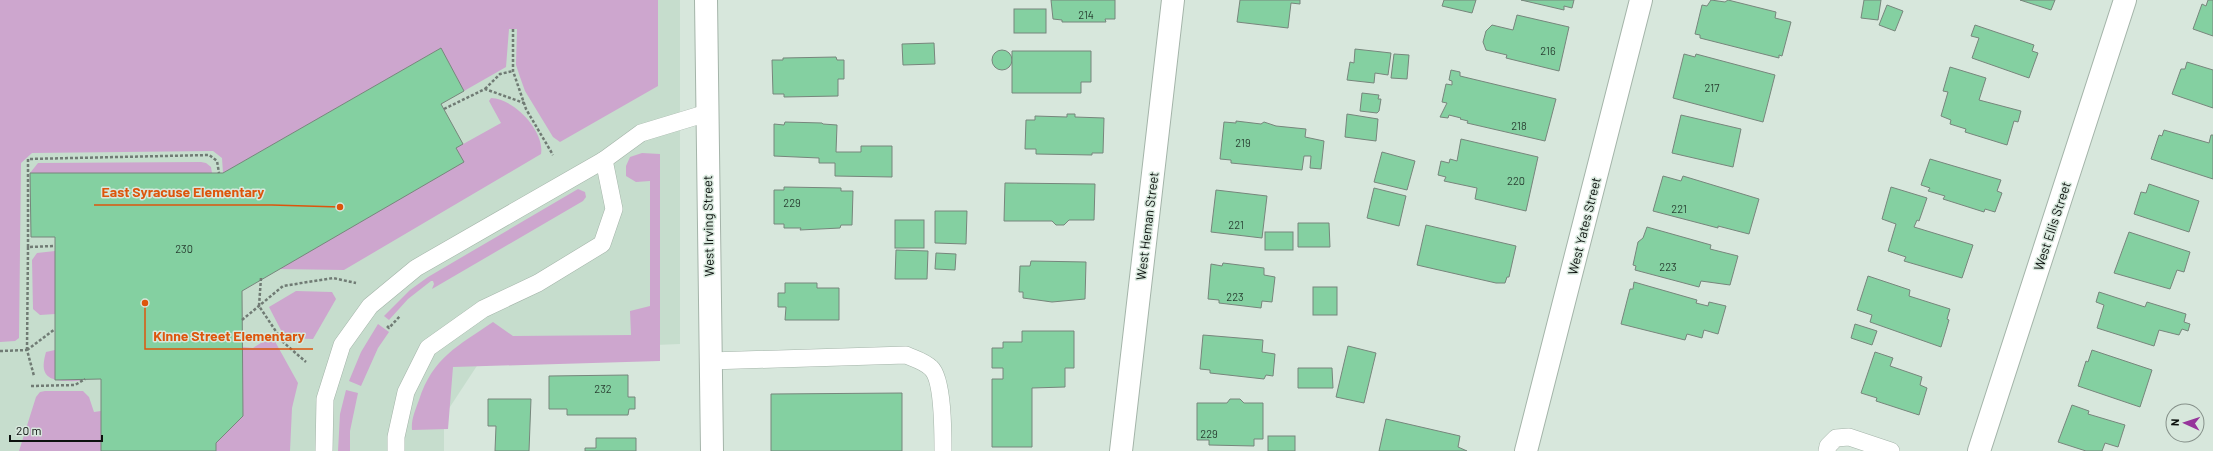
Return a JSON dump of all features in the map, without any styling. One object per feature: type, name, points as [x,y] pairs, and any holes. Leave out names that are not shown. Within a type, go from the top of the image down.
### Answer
[{"type":"street","name":"West Irving Street","points":[[706,0],[712,451]]},
{"type":"street","name":"West Heman Street","points":[[1121,451],[1173,0]]},
{"type":"street","name":"West Yates Street","points":[[1526,451],[1641,0]]},
{"type":"street","name":"West Ellis Street","points":[[1979,451],[2125,0]]},
{"type":"lane","points":[[324,451],[325,399],[342,345],[370,306],[416,268],[604,160],[641,133],[707,113]]},
{"type":"lane","points":[[396,451],[396,437],[406,392],[428,348],[483,309],[538,283],[602,244],[614,209],[604,160]]},
{"type":"lane","points":[[710,361],[906,355],[924,362],[933,369],[938,382],[943,451]]},
{"type":"lane","points":[[1827,451],[1828,446],[1836,438],[1849,437],[1891,451]]},
{"type":"path","points":[[512,29],[513,71],[524,104],[553,155]]},
{"type":"path","points":[[444,109],[485,89],[500,74],[513,71]]},
{"type":"path","points":[[485,89],[524,104]]},
{"type":"path","points":[[34,376],[27,350],[28,159],[208,155],[218,161],[219,173]]},
{"type":"path","points":[[28,247],[55,246]]},
{"type":"path","points":[[261,278],[258,306],[283,342],[306,362]]},
{"type":"path","points":[[242,320],[283,286],[333,278],[356,283]]},
{"type":"path","points":[[0,351],[27,350],[55,328]]},
{"type":"path","points":[[31,386],[76,385],[86,379]]},
{"type":"shaded area","points":[[0,0],[680,0],[680,344],[486,352],[444,416],[444,451],[0,451]]},
{"type":"shaded area","points":[[0,0],[658,0],[658,86],[560,142],[553,137],[525,91],[516,65],[517,29],[509,29],[506,67],[464,91],[441,48],[223,173],[222,158],[213,151],[32,153],[21,163],[19,338],[15,341],[0,342]]},
{"type":"shaded area","points":[[491,98],[510,104],[526,118],[538,136],[541,145],[541,154],[344,270],[278,269],[456,148],[501,123],[489,101]]},
{"type":"shaded area","points":[[642,153],[660,154],[660,361],[453,367],[448,429],[412,430],[415,412],[425,385],[439,363],[458,346],[493,322],[513,336],[631,335],[630,311],[650,306],[650,181],[636,182],[626,176],[626,166],[630,157]]},
{"type":"shaded area","points":[[38,163],[206,163],[211,167],[212,173],[30,173]]},
{"type":"shaded area","points":[[578,189],[585,192],[586,197],[583,201],[432,289],[434,284],[433,281],[431,281],[408,299],[389,320],[384,316],[410,290],[428,277]]},
{"type":"shaded area","points":[[55,251],[55,314],[40,315],[33,309],[32,260],[37,253]]},
{"type":"shaded area","points":[[296,291],[332,292],[336,299],[313,339],[285,338],[269,307]]},
{"type":"shaded area","points":[[378,324],[389,332],[378,348],[361,386],[349,381],[361,352]]},
{"type":"shaded area","points":[[272,336],[298,383],[292,408],[290,451],[216,451],[216,443],[243,416],[243,347],[253,348]]},
{"type":"shaded area","points":[[55,350],[55,379],[48,376],[45,372],[44,358],[46,352]]},
{"type":"shaded area","points":[[85,379],[80,381],[57,380]]},
{"type":"shaded area","points":[[346,390],[358,393],[350,431],[350,451],[338,451],[340,414]]},
{"type":"shaded area","points":[[83,391],[89,397],[94,412],[101,411],[101,451],[19,451],[36,397],[40,392]]},
{"type":"building","points":[[1051,0],[1115,0],[1115,19],[1105,19],[1106,22],[1062,22],[1062,20],[1053,19]]},
{"type":"building","points":[[1240,0],[1300,0],[1300,4],[1291,3],[1288,28],[1237,22]]},
{"type":"building","points":[[1444,0],[1476,0],[1472,13],[1442,6]]},
{"type":"building","points":[[1521,0],[1574,0],[1572,8],[1564,6],[1564,10]]},
{"type":"building","points":[[1711,0],[1725,2],[1728,0],[1776,12],[1775,18],[1791,22],[1782,56],[1779,55],[1779,58],[1700,38],[1700,35],[1695,34],[1702,5],[1707,6]]},
{"type":"building","points":[[1864,0],[1881,0],[1878,20],[1861,18]]},
{"type":"building","points":[[2020,0],[2055,0],[2051,10]]},
{"type":"building","points":[[2208,0],[2213,0],[2213,36],[2193,29],[2202,4],[2206,6]]},
{"type":"building","points":[[1887,5],[1903,11],[1895,31],[1879,25]]},
{"type":"building","points":[[1014,9],[1046,9],[1046,33],[1014,33]]},
{"type":"building","points":[[1517,15],[1569,27],[1559,71],[1506,58],[1507,55],[1486,50],[1483,42],[1486,31],[1492,25],[1513,30]]},
{"type":"building","points":[[1975,25],[2034,45],[2032,51],[2038,53],[2029,78],[1972,58],[1979,38],[1971,36]]},
{"type":"building","points":[[934,43],[935,64],[903,65],[902,44]]},
{"type":"building","points":[[441,48],[464,91],[441,104],[463,144],[456,148],[464,162],[242,291],[243,416],[216,443],[216,451],[101,451],[101,379],[55,380],[55,237],[31,237],[30,173],[223,173]]},
{"type":"building","points":[[1355,49],[1391,53],[1388,75],[1375,73],[1374,83],[1347,80],[1350,62],[1354,63]]},
{"type":"building","points":[[1002,50],[1009,53],[1012,60],[1009,67],[1002,70],[995,67],[992,60],[995,53]]},
{"type":"building","points":[[1012,51],[1091,51],[1091,82],[1081,82],[1081,93],[1012,93]]},
{"type":"building","points":[[1394,54],[1409,55],[1407,79],[1391,78]]},
{"type":"building","points":[[1684,54],[1695,57],[1696,54],[1775,75],[1763,122],[1673,98]]},
{"type":"building","points":[[836,57],[837,60],[844,60],[844,79],[838,79],[838,96],[784,97],[784,94],[773,94],[772,60],[783,60],[783,58]]},
{"type":"building","points":[[2187,62],[2213,70],[2213,108],[2172,94],[2181,69],[2185,69]]},
{"type":"building","points":[[1950,67],[1986,78],[1979,100],[2021,111],[2018,122],[2014,121],[2007,145],[1965,132],[1966,129],[1950,124],[1951,120],[1941,116],[1948,92],[1943,91]]},
{"type":"building","points":[[1451,70],[1460,72],[1460,76],[1556,99],[1545,141],[1467,123],[1468,121],[1449,115],[1448,118],[1440,117],[1447,103],[1442,102],[1446,84],[1452,85],[1452,81],[1449,80]]},
{"type":"building","points":[[1362,93],[1379,95],[1378,99],[1381,99],[1379,111],[1377,113],[1360,111]]},
{"type":"building","points":[[1067,114],[1075,114],[1075,117],[1104,118],[1103,153],[1092,153],[1092,155],[1036,154],[1036,149],[1025,149],[1026,120],[1035,120],[1035,116],[1067,117]]},
{"type":"building","points":[[1347,114],[1378,119],[1376,141],[1345,137]]},
{"type":"building","points":[[1681,115],[1741,129],[1733,167],[1672,153]]},
{"type":"building","points":[[1236,121],[1261,124],[1264,122],[1276,126],[1306,129],[1305,137],[1324,141],[1321,169],[1310,168],[1311,156],[1304,156],[1302,170],[1231,163],[1231,160],[1220,159],[1224,122],[1236,123]]},
{"type":"building","points":[[785,122],[837,125],[836,152],[861,152],[861,146],[892,146],[892,177],[835,176],[835,163],[819,163],[819,158],[774,156],[774,124],[784,125]]},
{"type":"building","points":[[2164,130],[2209,143],[2211,135],[2213,135],[2213,179],[2151,159],[2159,135],[2162,136]]},
{"type":"building","points":[[1461,139],[1538,157],[1526,211],[1475,199],[1477,188],[1444,181],[1446,177],[1438,175],[1441,161],[1449,163],[1450,159],[1457,161]]},
{"type":"building","points":[[1382,152],[1415,161],[1407,190],[1374,182]]},
{"type":"building","points":[[1930,159],[2001,180],[1997,191],[2002,193],[1995,212],[1985,209],[1984,212],[1943,199],[1945,196],[1928,191],[1930,188],[1921,185]]},
{"type":"building","points":[[1663,176],[1681,181],[1683,176],[1759,199],[1749,234],[1718,226],[1718,228],[1653,211]]},
{"type":"building","points":[[1005,183],[1095,184],[1094,220],[1069,220],[1064,225],[1056,225],[1052,221],[1004,221]]},
{"type":"building","points":[[2149,184],[2199,201],[2189,232],[2134,214],[2141,192],[2146,193]]},
{"type":"building","points":[[784,187],[841,188],[841,191],[853,191],[852,225],[841,225],[840,228],[800,230],[801,228],[784,228],[784,224],[774,224],[774,190],[784,190]]},
{"type":"building","points":[[1891,187],[1927,198],[1919,221],[1917,220],[1914,227],[1973,245],[1962,278],[1904,261],[1906,257],[1888,251],[1896,224],[1882,219]]},
{"type":"building","points":[[1374,188],[1406,196],[1399,226],[1367,218]]},
{"type":"building","points":[[1216,190],[1267,196],[1262,238],[1211,232]]},
{"type":"building","points":[[935,211],[967,211],[966,244],[935,243]]},
{"type":"building","points":[[895,220],[924,220],[924,248],[895,248]]},
{"type":"building","points":[[1298,223],[1329,223],[1330,247],[1298,247]]},
{"type":"building","points":[[1426,225],[1516,246],[1509,277],[1507,277],[1505,283],[1496,283],[1417,265]]},
{"type":"building","points":[[1647,227],[1711,245],[1710,249],[1738,256],[1730,285],[1701,281],[1699,287],[1635,270],[1636,266],[1633,265],[1638,242],[1643,238]]},
{"type":"building","points":[[1265,232],[1293,232],[1293,250],[1265,250]]},
{"type":"building","points":[[2129,232],[2190,252],[2184,272],[2177,270],[2170,289],[2114,273]]},
{"type":"building","points":[[896,250],[928,251],[927,279],[895,279]]},
{"type":"building","points":[[936,253],[956,254],[955,270],[935,269]]},
{"type":"building","points":[[1031,261],[1086,262],[1085,299],[1052,302],[1023,298],[1023,292],[1019,292],[1020,266],[1030,266]]},
{"type":"building","points":[[1223,263],[1264,268],[1264,275],[1275,277],[1272,302],[1262,301],[1261,308],[1219,303],[1219,300],[1208,299],[1211,264],[1222,266]]},
{"type":"building","points":[[1868,276],[1910,290],[1909,296],[1950,309],[1947,319],[1949,320],[1941,347],[1870,322],[1872,315],[1857,310]]},
{"type":"building","points":[[1634,282],[1697,300],[1696,303],[1708,306],[1709,302],[1726,306],[1718,334],[1704,330],[1702,338],[1687,334],[1685,340],[1621,324],[1630,289],[1633,289]]},
{"type":"building","points":[[785,283],[817,283],[817,288],[839,288],[839,320],[785,320],[786,307],[778,307],[778,293],[785,293]]},
{"type":"building","points":[[1313,287],[1337,287],[1337,315],[1313,315]]},
{"type":"building","points":[[2099,292],[2145,307],[2147,302],[2186,314],[2184,322],[2190,324],[2188,331],[2182,329],[2179,335],[2159,330],[2154,346],[2097,328],[2104,305],[2096,302]]},
{"type":"building","points":[[1855,324],[1877,331],[1872,345],[1851,338]]},
{"type":"building","points":[[1022,331],[1074,331],[1074,368],[1065,368],[1065,387],[1032,388],[1032,447],[992,447],[992,379],[1003,379],[1003,368],[992,368],[992,348],[1003,348],[1003,342],[1022,342]]},
{"type":"building","points":[[1203,335],[1263,340],[1262,352],[1275,354],[1273,376],[1266,375],[1264,379],[1210,373],[1210,370],[1200,369]]},
{"type":"building","points":[[1348,346],[1376,353],[1364,403],[1336,397]]},
{"type":"building","points":[[2092,350],[2152,370],[2140,407],[2078,386],[2086,361],[2088,362]]},
{"type":"building","points":[[1875,352],[1893,358],[1890,366],[1922,377],[1920,385],[1927,388],[1919,415],[1876,401],[1877,398],[1861,393]]},
{"type":"building","points":[[1298,368],[1332,368],[1333,388],[1298,388]]},
{"type":"building","points":[[628,375],[628,397],[635,397],[635,409],[629,409],[628,415],[567,415],[567,409],[549,409],[549,376]]},
{"type":"building","points":[[902,393],[902,451],[771,451],[771,394]]},
{"type":"building","points":[[488,399],[531,399],[529,451],[495,451],[496,426],[488,426]]},
{"type":"building","points":[[1230,399],[1240,399],[1244,403],[1263,403],[1263,439],[1254,439],[1254,446],[1209,445],[1209,440],[1197,440],[1197,403],[1227,403]]},
{"type":"building","points":[[2072,405],[2089,411],[2088,414],[2125,425],[2118,447],[2105,443],[2102,451],[2086,451],[2058,442]]},
{"type":"building","points":[[1386,419],[1460,436],[1458,447],[1467,451],[1379,451]]},
{"type":"building","points":[[1268,436],[1295,436],[1295,451],[1268,451]]},
{"type":"building","points":[[596,438],[636,438],[636,451],[585,451],[585,448],[596,448]]},
{"type":"place","name":"East Syracuse Elementary","points":[[340,207]]},
{"type":"place","name":"Kinne Street Elementary","points":[[145,303]]}]
